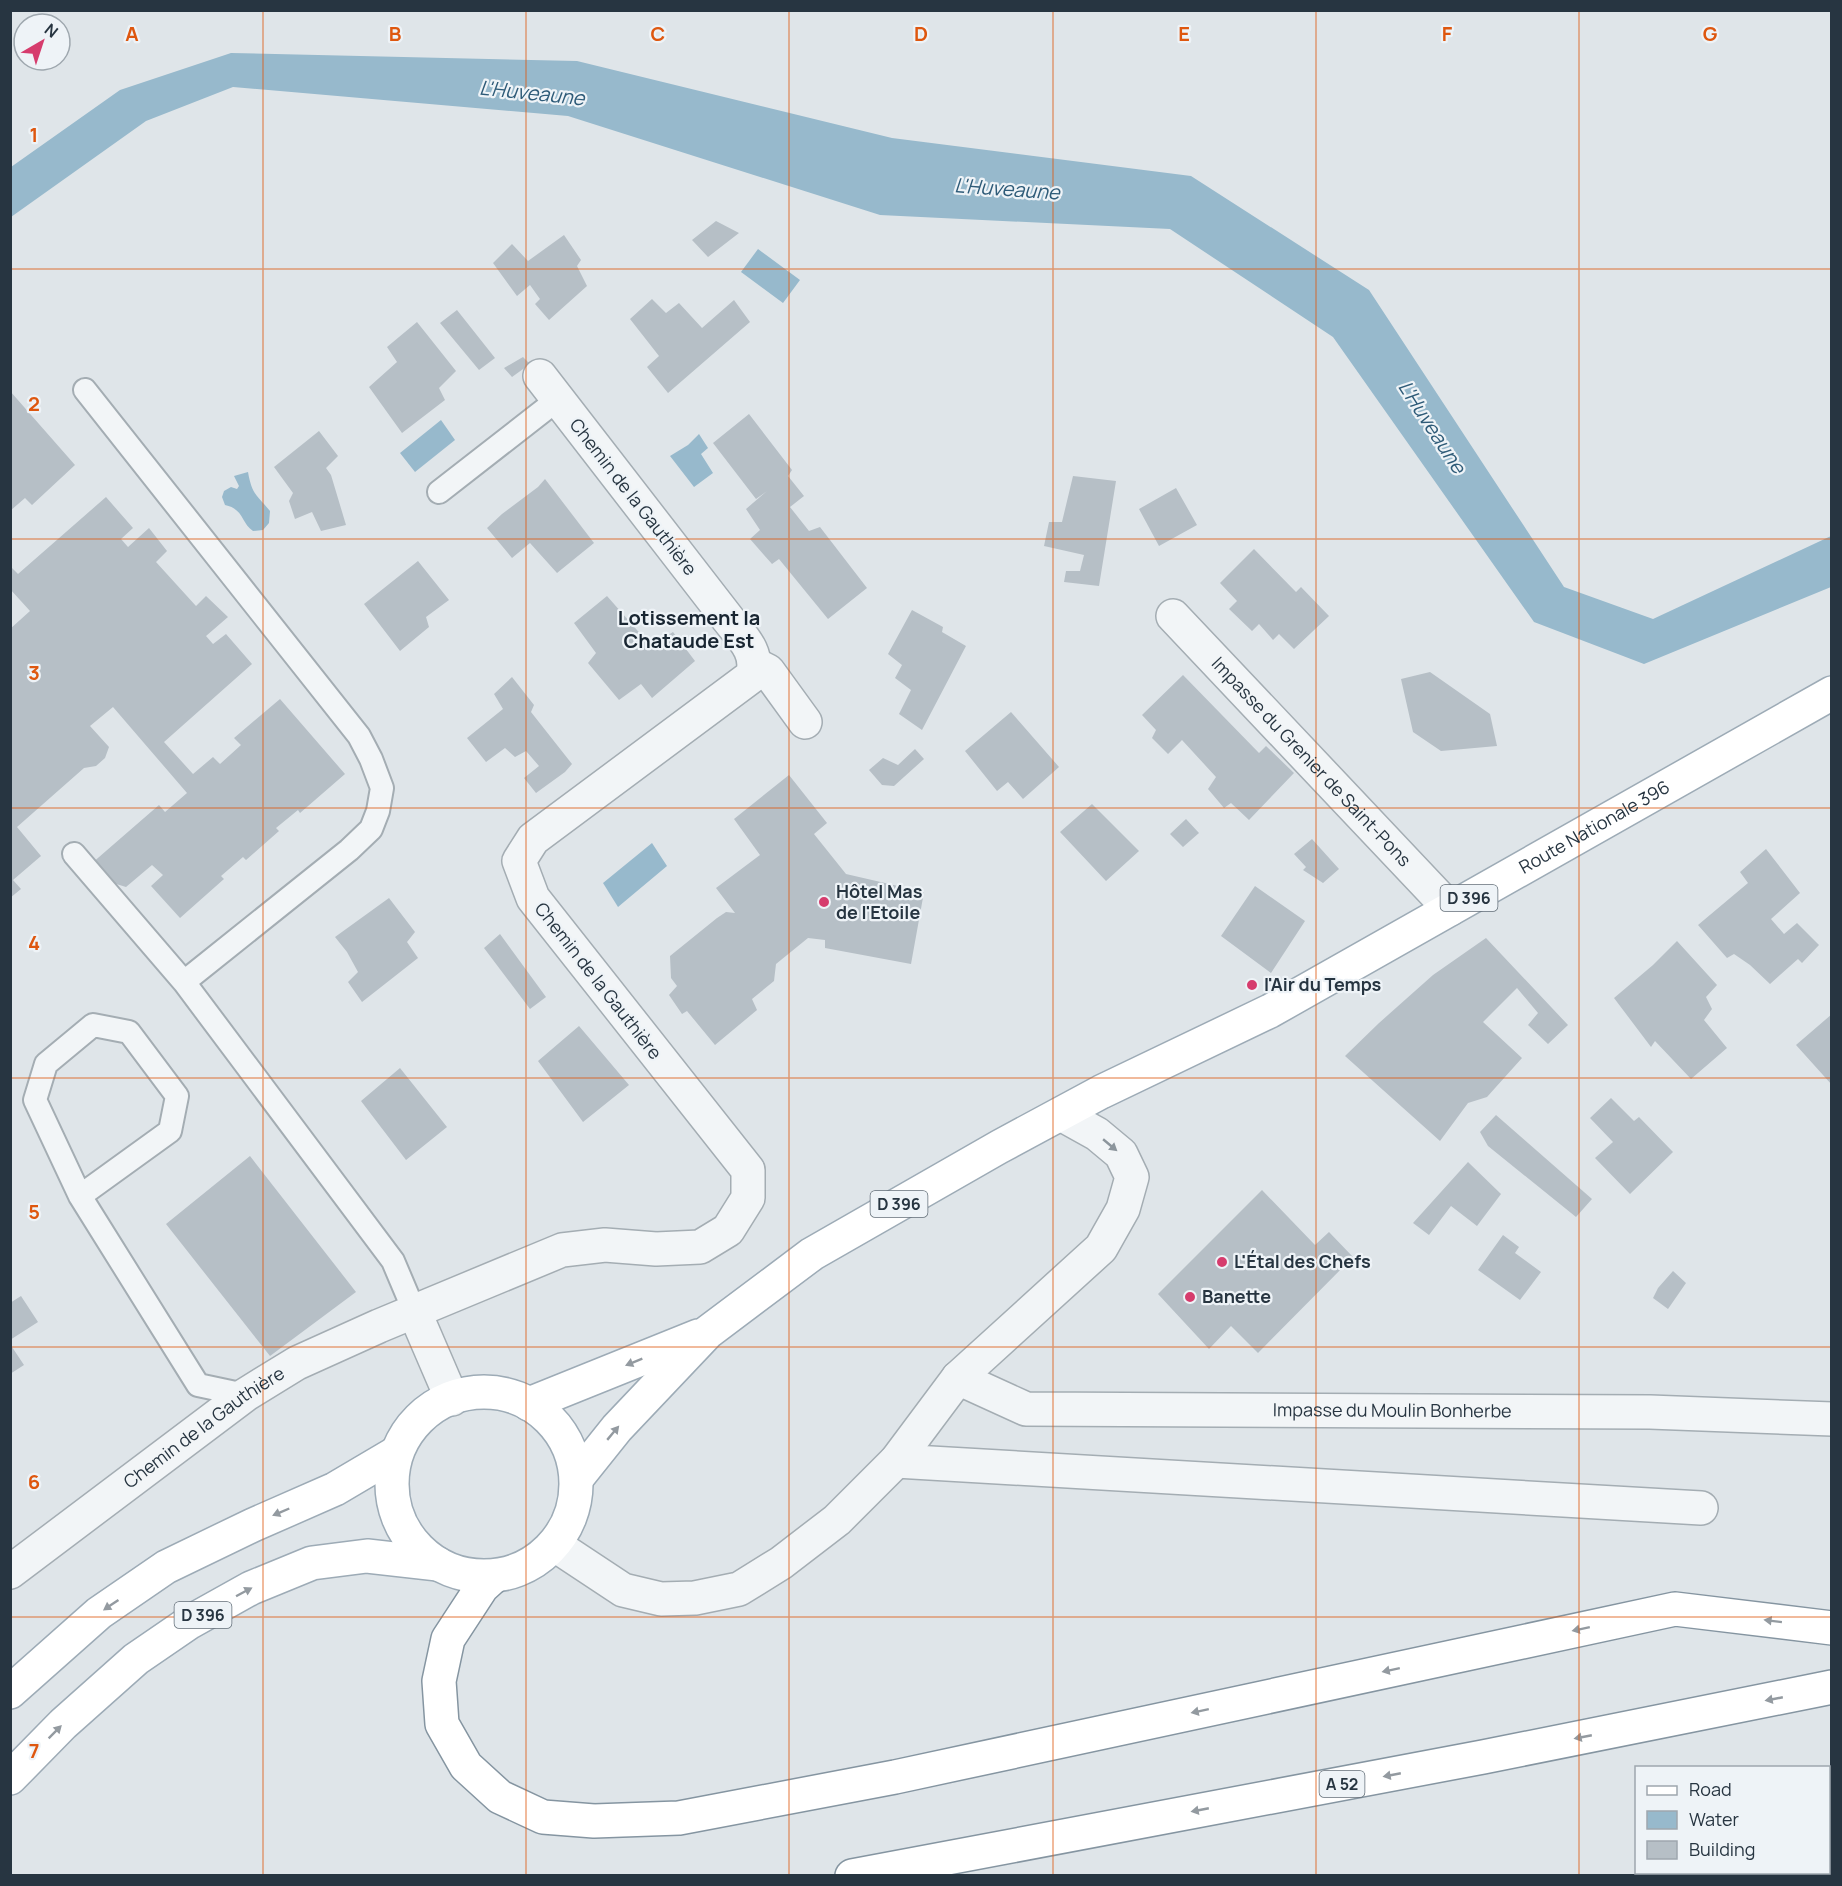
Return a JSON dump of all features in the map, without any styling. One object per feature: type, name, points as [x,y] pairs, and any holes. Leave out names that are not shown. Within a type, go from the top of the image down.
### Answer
[{"type":"main road","name":"Route Nationale 396","points":[[1061,1114],[1101,1092],[1270,1011],[1832,693]]},
{"type":"main road","name":"D 396","points":[[577,1478],[617,1428],[708,1332],[812,1254],[1061,1114]]},
{"type":"main road","name":"D 396","points":[[529,1404],[708,1332]]},
{"type":"main road","points":[[475,1392],[503,1394],[529,1404],[553,1423],[570,1449],[577,1478],[572,1514],[555,1545],[526,1567],[493,1577],[464,1575],[438,1564],[415,1546],[399,1520],[392,1492],[396,1453],[405,1436],[423,1414],[452,1399],[475,1392]]},
{"type":"main road","points":[[10,1692],[99,1613],[166,1567],[335,1489],[396,1453]]},
{"type":"main road","name":"D 396","points":[[10,1778],[63,1724],[136,1659],[190,1622],[251,1588],[312,1563],[368,1556],[438,1564]]},
{"type":"main road","points":[[493,1577],[482,1587],[448,1639],[439,1681],[442,1724],[466,1766],[500,1797],[543,1817],[594,1821],[679,1818],[895,1777],[1675,1609],[1832,1628]]},
{"type":"main road","name":"A 52","points":[[852,1875],[1483,1757],[1832,1687]]},
{"type":"street","name":"Chemin de la Gauthière","points":[[10,1572],[245,1395],[297,1363],[379,1326],[415,1313],[562,1250],[605,1245],[656,1250],[700,1247],[728,1230],[748,1198],[748,1170],[533,898],[519,861],[533,839],[752,676],[756,665],[753,652],[735,627],[549,388]]},
{"type":"street","name":"Impasse du Grenier de Saint-Pons","points":[[1173,616],[1450,909]]},
{"type":"street","points":[[756,665],[768,671],[805,722]]},
{"type":"street","points":[[555,1545],[623,1590],[661,1599],[694,1598],[739,1589],[781,1563],[837,1520],[896,1461],[958,1378],[1101,1248],[1123,1209],[1132,1177],[1121,1154],[1097,1134],[1061,1114]]},
{"type":"street","points":[[415,1313],[452,1399]]},
{"type":"street","name":"Impasse du Moulin Bonherbe","points":[[958,1378],[1026,1409],[1650,1412],[1832,1419]]},
{"type":"street","points":[[896,1461],[1701,1508]]},
{"type":"lane","points":[[439,492],[549,388]]},
{"type":"lane","points":[[85,390],[359,736],[382,788],[378,811],[371,829],[349,850],[184,982]]},
{"type":"lane","points":[[75,855],[184,982],[393,1262],[415,1313]]},
{"type":"lane","points":[[80,1196],[170,1131],[177,1096],[129,1032],[93,1025],[45,1064],[35,1100],[80,1196],[198,1385],[245,1395]]},
{"type":"water","name":"L'Huveaune","points":[[231,53],[577,61],[892,138],[1191,176],[1369,290],[1564,587],[1653,619],[1831,536],[1831,587],[1644,664],[1534,622],[1333,337],[1170,229],[880,215],[568,116],[233,87],[146,121],[11,217],[11,167],[120,90]]},
{"type":"water","points":[[758,249],[800,280],[783,303],[741,272]]},
{"type":"water","points":[[441,420],[455,440],[415,472],[400,453]]},
{"type":"water","points":[[699,434],[708,448],[701,454],[713,473],[694,487],[670,456],[688,445]]},
{"type":"water","points":[[248,472],[253,490],[270,511],[269,523],[263,530],[253,531],[249,528],[236,510],[225,505],[222,497],[224,491],[231,487],[237,489],[239,486],[234,476]]},
{"type":"water","points":[[652,843],[667,866],[618,907],[603,883]]},
{"type":"building","points":[[716,221],[739,233],[708,257],[692,240]]},
{"type":"building","points":[[564,235],[581,260],[577,266],[587,286],[549,320],[535,304],[540,299],[530,285],[517,296],[493,263],[512,244],[528,261]]},
{"type":"building","points":[[652,299],[666,313],[679,303],[702,328],[734,300],[750,322],[668,393],[647,367],[659,356],[630,319]]},
{"type":"building","points":[[457,310],[495,358],[479,370],[440,323]]},
{"type":"building","points":[[417,322],[456,371],[439,388],[445,400],[402,433],[369,387],[397,362],[387,347]]},
{"type":"building","points":[[523,357],[530,364],[512,377],[504,368]]},
{"type":"building","points":[[10,391],[75,465],[32,505],[25,498],[10,511]]},
{"type":"building","points":[[749,414],[792,470],[788,476],[804,496],[790,507],[809,531],[820,527],[867,588],[828,619],[779,559],[772,564],[750,539],[760,530],[746,509],[767,491],[756,499],[713,443]]},
{"type":"building","points":[[319,431],[338,456],[326,468],[331,475],[346,525],[321,531],[312,512],[295,519],[289,501],[293,493],[274,467]]},
{"type":"building","points":[[1073,476],[1116,481],[1099,586],[1064,582],[1066,571],[1080,571],[1084,555],[1044,546],[1049,522],[1062,522]]},
{"type":"building","points":[[545,479],[594,543],[557,573],[530,543],[512,558],[487,528]]},
{"type":"building","points":[[1176,488],[1197,525],[1159,546],[1139,509]]},
{"type":"building","points":[[106,497],[133,528],[121,539],[128,547],[149,528],[167,551],[156,562],[196,606],[206,596],[228,617],[206,636],[213,644],[226,634],[252,664],[164,742],[193,774],[213,757],[220,764],[241,745],[234,738],[280,699],[345,774],[300,813],[298,810],[276,828],[279,831],[246,860],[243,857],[221,876],[224,879],[180,918],[151,886],[163,875],[152,865],[126,887],[113,883],[91,864],[159,805],[165,812],[187,793],[113,707],[90,726],[109,747],[105,758],[96,766],[84,768],[17,827],[41,856],[13,880],[21,889],[10,898],[10,629],[30,611],[10,589],[10,566],[18,574]]},
{"type":"building","points":[[1254,549],[1296,592],[1301,587],[1329,616],[1294,649],[1279,634],[1273,640],[1259,624],[1252,631],[1229,609],[1237,601],[1220,583]]},
{"type":"building","points":[[418,561],[449,600],[426,617],[429,627],[400,651],[364,604]]},
{"type":"building","points":[[607,596],[651,646],[673,632],[695,661],[652,698],[641,684],[619,700],[588,663],[596,653],[574,623]]},
{"type":"building","points":[[912,610],[943,627],[942,632],[966,646],[922,730],[899,714],[911,690],[895,678],[902,665],[888,654]]},
{"type":"building","points":[[1430,672],[1490,714],[1497,746],[1441,751],[1413,732],[1401,679]]},
{"type":"building","points":[[1183,675],[1259,753],[1266,746],[1294,773],[1249,820],[1231,803],[1224,808],[1208,789],[1216,777],[1182,740],[1168,754],[1152,738],[1156,730],[1142,715]]},
{"type":"building","points":[[512,677],[534,705],[531,712],[572,764],[565,772],[536,793],[524,778],[539,766],[526,751],[515,757],[505,748],[486,762],[467,738],[503,709],[494,694]]},
{"type":"building","points":[[1011,712],[1059,767],[1023,799],[1008,782],[997,791],[965,751]]},
{"type":"building","points":[[915,749],[924,759],[894,786],[882,785],[869,770],[883,758],[898,765]]},
{"type":"building","name":"Hôtel Mas de l'Etoile","points":[[789,775],[827,823],[814,834],[846,874],[924,892],[911,964],[825,948],[825,940],[808,938],[776,964],[774,981],[752,999],[757,1010],[715,1045],[687,1011],[682,1014],[669,995],[677,986],[671,978],[670,956],[726,912],[735,913],[716,888],[760,855],[734,819]]},
{"type":"building","points":[[1092,804],[1139,851],[1106,881],[1060,832]]},
{"type":"building","points":[[1186,819],[1199,833],[1183,847],[1170,834]]},
{"type":"building","points":[[1312,839],[1339,869],[1323,883],[1303,870],[1306,867],[1294,854]]},
{"type":"building","points":[[1766,849],[1800,893],[1771,919],[1784,934],[1797,923],[1819,945],[1802,963],[1798,959],[1770,984],[1734,954],[1727,958],[1698,925],[1748,883],[1740,872]]},
{"type":"building","points":[[1255,886],[1305,921],[1271,973],[1221,936]]},
{"type":"building","points":[[389,898],[415,932],[407,942],[418,958],[362,1002],[348,982],[358,972],[335,937]]},
{"type":"building","points":[[500,934],[546,997],[530,1009],[484,948]]},
{"type":"building","points":[[1486,938],[1568,1025],[1548,1044],[1528,1025],[1538,1013],[1517,988],[1483,1022],[1522,1058],[1487,1097],[1468,1103],[1440,1141],[1345,1056],[1433,975]]},
{"type":"building","points":[[1677,941],[1717,985],[1706,997],[1712,1009],[1704,1020],[1727,1048],[1691,1079],[1655,1041],[1651,1047],[1614,998]]},
{"type":"building","points":[[1832,1014],[1832,1085],[1796,1045]]},
{"type":"building","points":[[579,1026],[629,1085],[583,1122],[538,1061]]},
{"type":"building","points":[[400,1068],[447,1127],[406,1160],[361,1101]]},
{"type":"building","points":[[1611,1098],[1634,1121],[1639,1117],[1673,1152],[1630,1194],[1595,1158],[1613,1142],[1590,1118]]},
{"type":"building","points":[[1496,1115],[1592,1199],[1576,1217],[1488,1146],[1480,1132]]},
{"type":"building","points":[[250,1156],[356,1292],[270,1356],[166,1224]]},
{"type":"building","points":[[1468,1162],[1501,1194],[1477,1226],[1451,1206],[1429,1235],[1413,1223]]},
{"type":"building","points":[[1262,1190],[1315,1245],[1329,1232],[1353,1257],[1258,1353],[1231,1326],[1209,1349],[1158,1294]]},
{"type":"building","points":[[1503,1235],[1519,1247],[1515,1253],[1541,1272],[1520,1300],[1478,1270]]},
{"type":"building","points":[[1673,1271],[1686,1283],[1668,1309],[1653,1298],[1658,1288]]},
{"type":"building","points":[[21,1296],[38,1322],[10,1340],[10,1303]]},
{"type":"building","points":[[10,1344],[24,1365],[10,1374]]},
{"type":"place","name":"Hôtel Mas de l'Etoile","points":[[824,902]]},
{"type":"place","name":"l'Air du Temps","points":[[1252,985]]},
{"type":"place","name":"L'Étal des Chefs","points":[[1222,1262]]},
{"type":"place","name":"Banette","points":[[1190,1297]]},
{"type":"district","name":"Lotissement la Chataude Est","points":[[689,630]]}]
